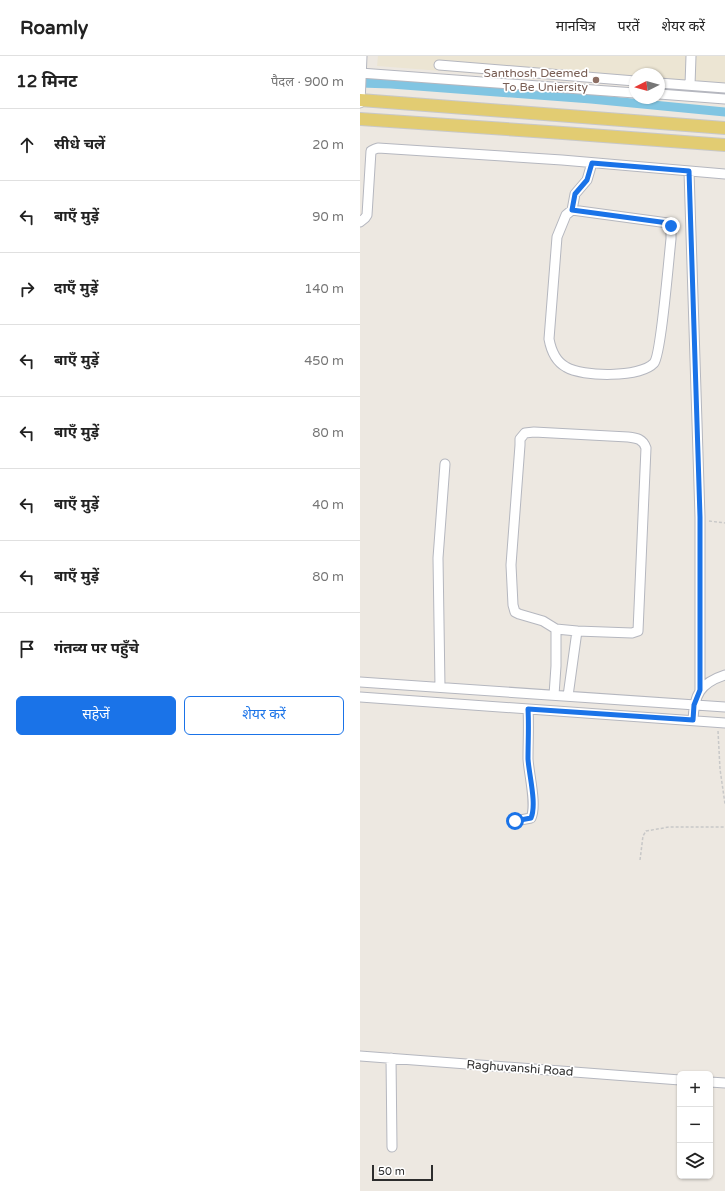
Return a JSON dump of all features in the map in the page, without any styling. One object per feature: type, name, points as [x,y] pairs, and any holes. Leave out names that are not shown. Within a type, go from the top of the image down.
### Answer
[{"type":"main road","points":[[360,98],[725,128]]},
{"type":"main road","points":[[360,119],[555,132],[725,146]]},
{"type":"street","points":[[360,98],[362,56]]},
{"type":"street","points":[[690,85],[692,56]]},
{"type":"street","points":[[439,65],[629,81]]},
{"type":"street","points":[[361,75],[629,93]]},
{"type":"street","points":[[665,83],[725,88]]},
{"type":"street","points":[[665,94],[725,99]]},
{"type":"street","points":[[360,222],[367,215],[371,152],[375,149],[592,163],[725,174]]},
{"type":"street","points":[[572,210],[668,223],[671,226],[671,239],[659,343],[655,362],[646,370],[626,374],[582,372],[565,367],[554,355],[550,339],[557,238],[566,215],[572,210],[575,194],[587,180],[592,163]]},
{"type":"street","points":[[689,171],[700,517],[700,690],[694,705],[693,720]]},
{"type":"street","points":[[534,432],[628,437],[640,439],[646,448],[638,631],[632,633],[556,629],[544,621],[519,614],[516,612],[513,605],[511,565],[520,439],[525,433],[534,432]]},
{"type":"street","points":[[440,687],[438,558],[445,464]]},
{"type":"street","points":[[554,695],[556,629]]},
{"type":"street","points":[[568,696],[578,631]]},
{"type":"street","points":[[700,690],[710,680],[725,675]]},
{"type":"street","points":[[360,682],[725,707]]},
{"type":"street","points":[[360,697],[722,723]]},
{"type":"street","points":[[515,821],[531,818],[533,813],[532,784],[528,760],[528,709]]},
{"type":"street","name":"Raghuvanshi Road","points":[[360,1056],[677,1080]]},
{"type":"street","points":[[391,1058],[392,1147]]},
{"type":"street","points":[[713,1082],[725,1083]]},
{"type":"path","points":[[700,517],[707,520],[725,523]]},
{"type":"path","points":[[722,723],[720,769],[725,804]]},
{"type":"path","points":[[640,860],[643,836],[646,831],[669,827],[725,827]]},
{"type":"shaded area","name":"Santhosh Deemed To Be Uniersity","points":[[378,56],[725,56],[725,94],[665,89],[665,68],[629,68],[629,86],[377,66]]},
{"type":"waterway","points":[[360,83],[591,99],[725,112]]},
{"type":"place","name":"Santhosh Deemed To Be Uniersity","points":[[596,80]]},
{"type":"route","points":[[515,821],[531,818],[533,813],[532,784],[528,760],[528,709],[693,720],[694,705],[700,690],[700,517],[689,171],[592,163],[587,180],[575,194],[572,205],[572,210],[668,223],[671,226]]}]
